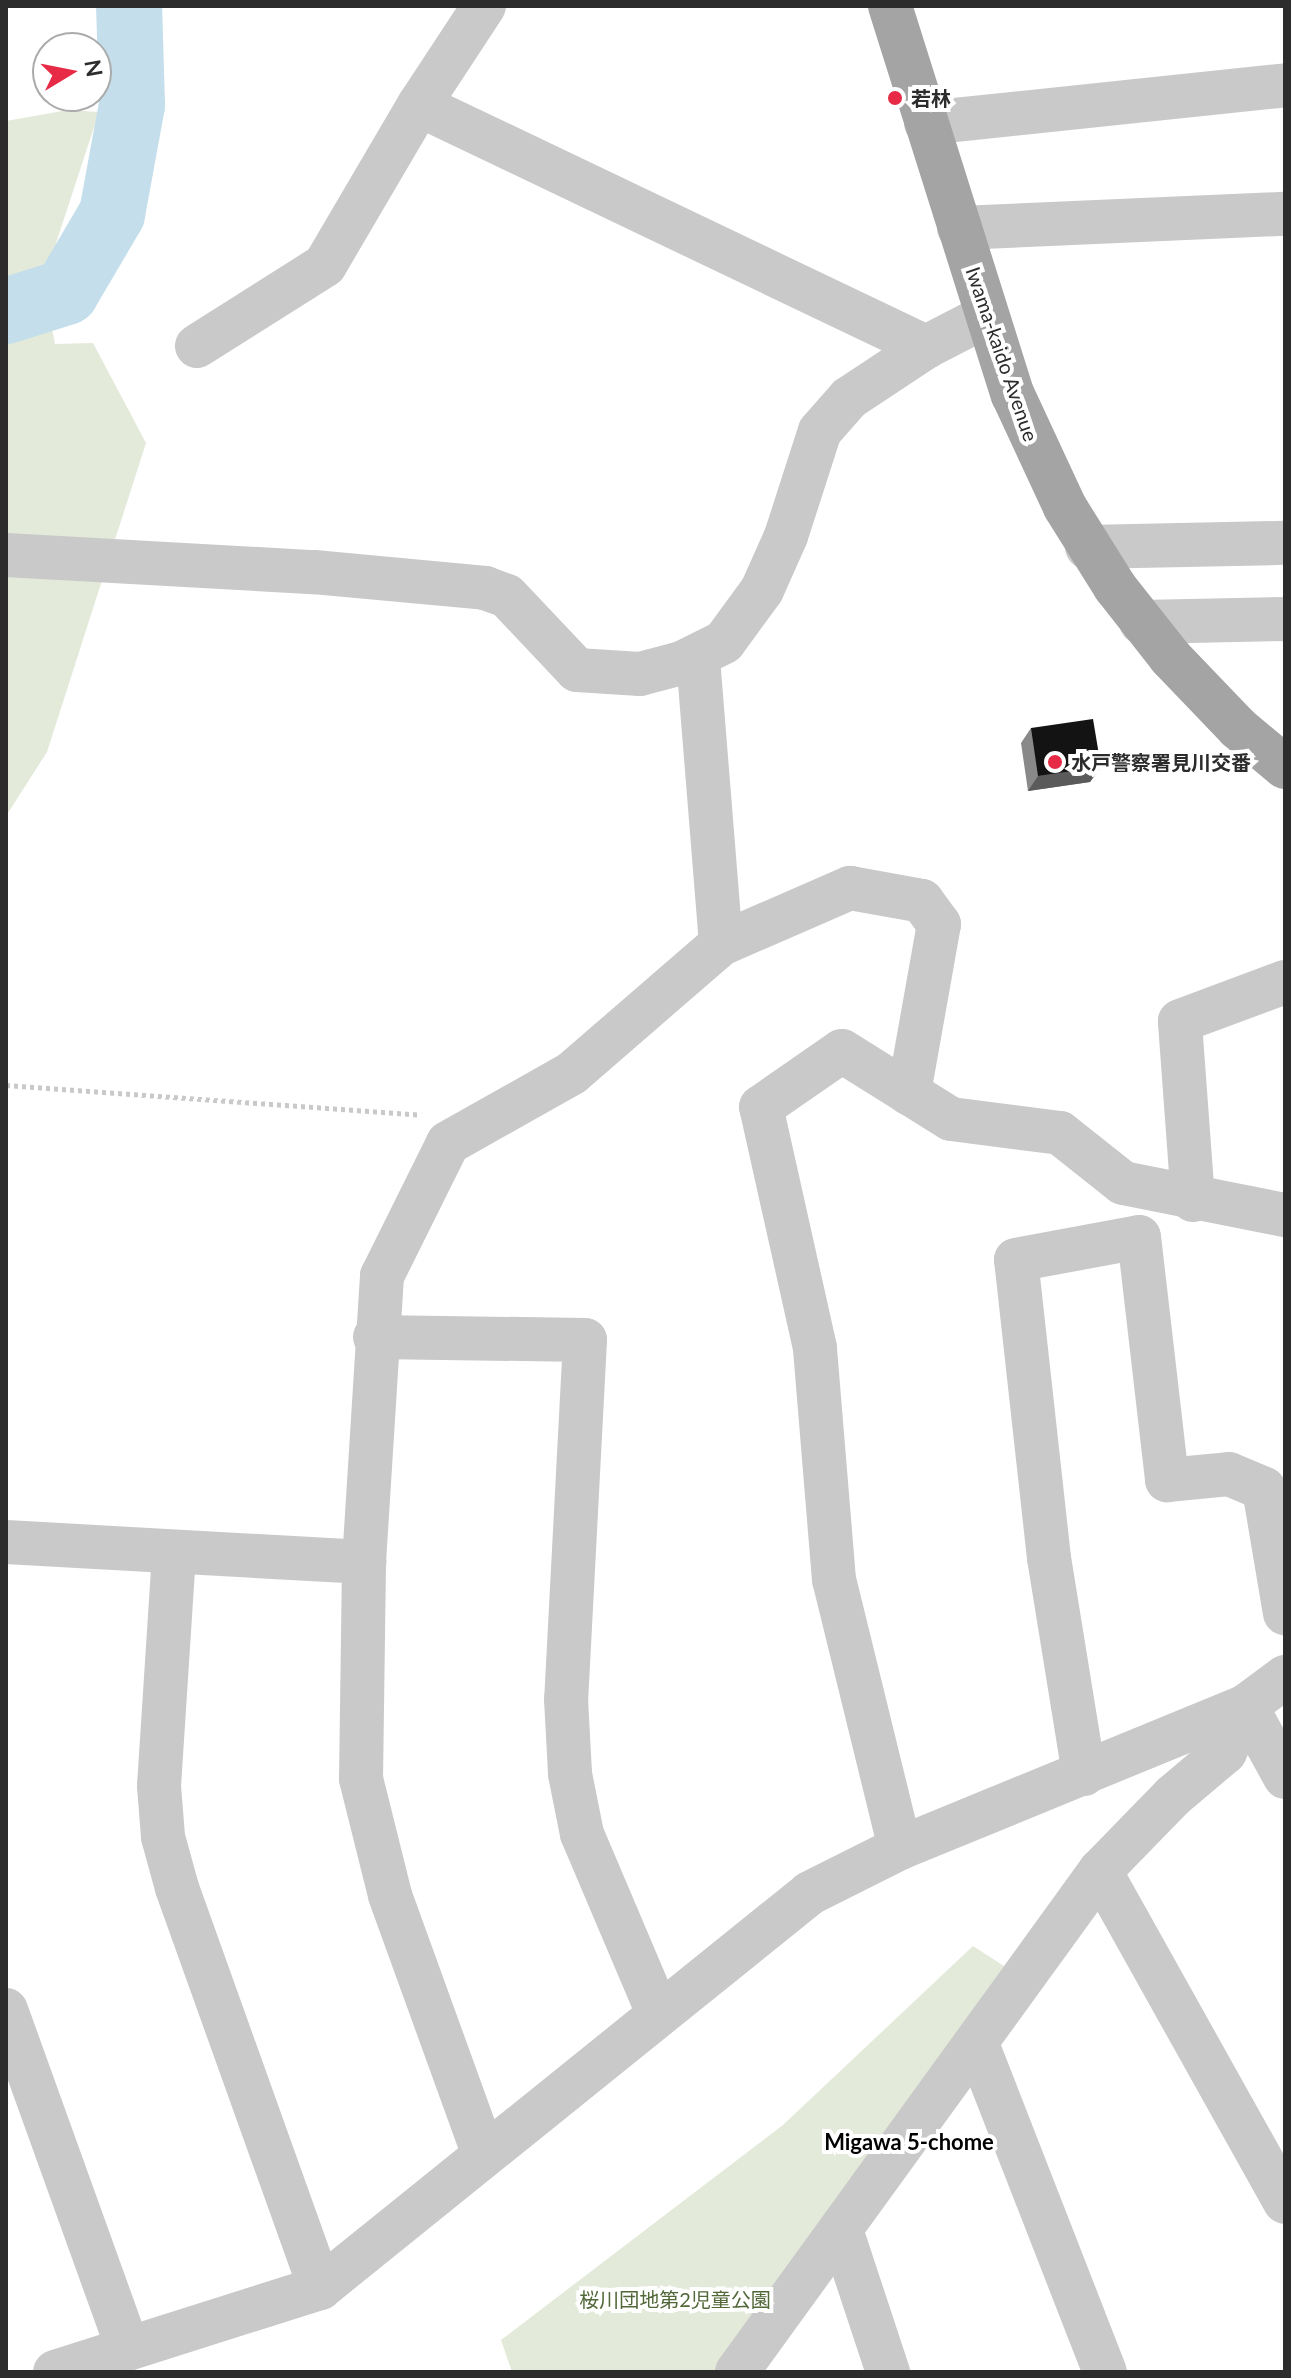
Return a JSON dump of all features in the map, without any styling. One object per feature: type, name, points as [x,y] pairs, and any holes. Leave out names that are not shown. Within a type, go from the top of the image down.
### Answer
[{"type":"main road","name":"Iwama-kaido Avenue","points":[[890,6],[986,316],[1034,447],[1087,547],[1141,622],[1198,688],[1285,767]]},
{"type":"street","points":[[197,346],[325,265],[419,105],[484,6]]},
{"type":"street","points":[[890,6],[898,6]]},
{"type":"street","points":[[926,123],[1285,85]]},
{"type":"street","points":[[419,105],[926,347]]},
{"type":"street","points":[[959,228],[1285,214]]},
{"type":"street","points":[[6,555],[314,572],[485,588],[507,596],[577,670],[640,674],[698,656],[724,642],[762,590],[791,523],[820,431],[849,398],[926,347],[986,316]]},
{"type":"street","points":[[1087,547],[1285,543]]},
{"type":"street","points":[[1141,622],[1285,619]]},
{"type":"street","points":[[698,656],[721,944]]},
{"type":"street","points":[[484,2155],[367,1819],[361,1779],[364,1562],[375,1337],[382,1276],[448,1143],[572,1073],[721,944],[850,888],[922,901],[939,924],[909,1093]]},
{"type":"street","points":[[1193,1200],[1180,1021],[1285,982]]},
{"type":"street","points":[[900,1848],[834,1580],[815,1348],[761,1107],[842,1051],[951,1119],[1060,1133],[1123,1183],[1193,1200],[1285,1215]]},
{"type":"street","points":[[1084,1774],[1049,1558],[1016,1260],[1139,1237],[1167,1480],[1229,1474],[1264,1489],[1285,1613]]},
{"type":"street","points":[[375,1337],[585,1340],[566,1699],[570,1774],[582,1834],[657,2011]]},
{"type":"street","points":[[6,1542],[174,1554],[364,1562]]},
{"type":"street","points":[[174,1554],[159,1786],[163,1837],[320,2288]]},
{"type":"street","points":[[55,2372],[320,2288],[657,2011],[810,1893],[900,1848],[1246,1706],[1285,1677]]},
{"type":"street","points":[[1246,1706],[1285,1777]]},
{"type":"street","points":[[737,2372],[1100,1871],[1173,1796],[1225,1752],[1246,1706]]},
{"type":"street","points":[[1100,1871],[1285,2202]]},
{"type":"street","points":[[6,2010],[128,2349]]},
{"type":"street","points":[[977,2044],[1105,2372]]},
{"type":"street","points":[[841,2230],[888,2372]]},
{"type":"path","points":[[6,1085],[434,1116],[470,1132]]},
{"type":"green space","points":[[57,112],[99,112],[43,283],[55,344],[93,343],[146,443],[47,752],[6,816],[6,121]]},
{"type":"green space","name":"桜川団地第2児童公園","points":[[973,1946],[1004,1966],[714,2372],[512,2372],[501,2340],[783,2125]]},
{"type":"building","points":[[1093,719],[1101,767],[1038,776],[1031,728]]},
{"type":"waterway","points":[[6,311],[66,292],[112,214],[132,105],[129,6]]},
{"type":"place","name":"若林","points":[[895,98]]},
{"type":"place","name":"水戸警察署見川交番","points":[[1055,762]]},
{"type":"district","name":"Migawa 5-chome","points":[[909,2142]]}]
